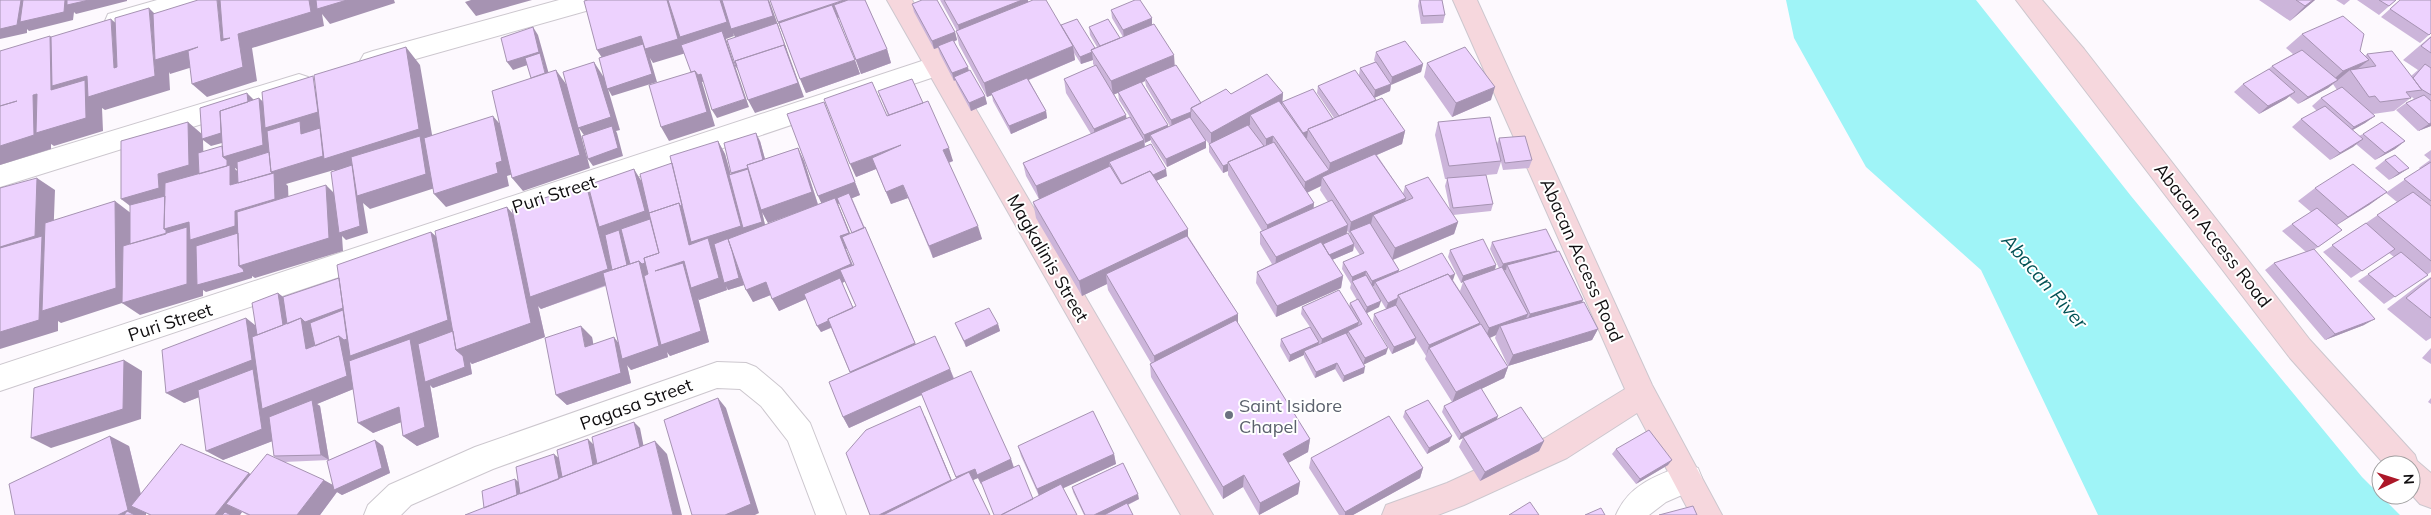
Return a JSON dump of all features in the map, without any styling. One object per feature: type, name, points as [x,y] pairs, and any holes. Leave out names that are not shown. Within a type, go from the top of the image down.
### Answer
[{"type":"street","points":[[95,28],[190,0]]},
{"type":"street","points":[[351,68],[593,0]]},
{"type":"street","name":"Magkalinis Street","points":[[899,0],[1198,515]]},
{"type":"street","name":"Abacan Access Road","points":[[1465,0],[1642,394],[1707,515]]},
{"type":"street","name":"Abacan Access Road","points":[[2028,0],[2075,56],[2300,349],[2395,455]]},
{"type":"street","name":"Puri Street","points":[[0,378],[937,66]]},
{"type":"street","points":[[0,176],[323,76]]},
{"type":"street","name":"Pagasa Street","points":[[379,515],[400,495],[486,457],[716,375],[746,376],[771,397],[800,433],[831,515]]},
{"type":"street","points":[[1397,515],[1453,495],[1556,448],[1642,394]]},
{"type":"street","points":[[1631,515],[1636,506],[1654,492],[1687,478]]},
{"type":"street","points":[[2421,484],[2431,494]]},
{"type":"water","name":"Abacan River","points":[[1786,0],[1976,0],[2131,196],[2371,486],[2371,505],[2390,505],[2400,515],[2098,515],[1981,270],[1866,167],[1794,38]]},
{"type":"building","points":[[0,0],[21,0],[17,25],[0,29]]},
{"type":"building","points":[[23,0],[65,0],[64,12],[20,22]]},
{"type":"building","points":[[67,0],[89,0],[67,5]]},
{"type":"building","points":[[198,0],[217,0],[221,41],[230,38],[223,39],[220,0],[309,0],[311,12],[238,34],[243,67],[192,84],[188,51],[198,47],[155,60],[153,14]]},
{"type":"building","points":[[316,0],[347,0],[317,9]]},
{"type":"building","points":[[667,0],[678,39],[645,49],[641,36],[597,50],[584,1]]},
{"type":"building","points":[[668,0],[720,0],[727,22],[680,37]]},
{"type":"building","points":[[722,0],[768,0],[773,16],[731,29]]},
{"type":"building","points":[[770,0],[844,0],[778,22]]},
{"type":"building","points":[[848,0],[865,0],[887,49],[856,60],[834,5]]},
{"type":"building","points":[[922,0],[937,0],[955,32],[932,41],[912,4]]},
{"type":"building","points":[[944,0],[1022,0],[958,25]]},
{"type":"building","points":[[1033,0],[1046,0],[1073,46],[984,83],[956,31]]},
{"type":"building","points":[[1135,0],[1140,0],[1152,18],[1123,30],[1111,10]]},
{"type":"building","points":[[1420,0],[1442,0],[1445,15],[1423,16]]},
{"type":"building","points":[[2296,0],[2313,0],[2305,6]]},
{"type":"building","points":[[2379,0],[2396,0],[2389,6]]},
{"type":"building","points":[[2400,0],[2431,0],[2431,33],[2429,35],[2390,9]]},
{"type":"building","points":[[832,5],[855,60],[800,79],[779,23]]},
{"type":"building","points":[[149,8],[155,76],[88,97],[87,76],[52,86],[51,37],[111,19],[114,68],[117,67],[115,18]]},
{"type":"building","points":[[2343,16],[2364,34],[2360,51],[2369,60],[2343,71],[2302,34]]},
{"type":"building","points":[[1077,19],[1095,48],[1091,50],[1092,52],[1080,57],[1061,25]]},
{"type":"building","points":[[1108,19],[1120,38],[1100,46],[1089,27]]},
{"type":"building","points":[[777,23],[786,49],[784,45],[735,61],[736,67],[727,40]]},
{"type":"building","points":[[1154,24],[1174,55],[1111,81],[1091,50]]},
{"type":"building","points":[[533,27],[539,52],[507,62],[501,38]]},
{"type":"building","points":[[722,31],[745,99],[712,110],[701,74],[698,75],[695,71],[691,72],[681,45]]},
{"type":"building","points":[[50,36],[51,90],[85,80],[86,118],[36,133],[37,94],[33,95],[34,135],[0,146],[0,51]]},
{"type":"building","points":[[2431,37],[2431,53],[2421,46]]},
{"type":"building","points":[[953,40],[968,67],[952,73],[938,46]]},
{"type":"building","points":[[1405,41],[1423,64],[1392,77],[1376,52]]},
{"type":"building","points":[[643,44],[652,74],[607,89],[599,58]]},
{"type":"building","points":[[784,45],[798,83],[748,100],[735,61]]},
{"type":"building","points":[[406,47],[419,129],[324,159],[314,75]]},
{"type":"building","points":[[1465,47],[1495,87],[1456,103],[1427,63]]},
{"type":"building","points":[[2302,50],[2338,80],[2308,97],[2272,66]]},
{"type":"building","points":[[2392,51],[2422,90],[2406,92],[2411,98],[2380,102],[2375,96],[2369,97],[2350,70],[2376,66],[2367,54]]},
{"type":"building","points":[[540,53],[545,73],[531,78],[525,58]]},
{"type":"building","points":[[594,62],[611,117],[578,128],[563,72]]},
{"type":"building","points":[[1376,62],[1391,84],[1375,90],[1360,68]]},
{"type":"building","points":[[2425,64],[2431,68],[2431,95],[2421,89],[2413,78]]},
{"type":"building","points":[[1096,65],[1126,115],[1094,129],[1064,79]]},
{"type":"building","points":[[1176,65],[1201,103],[1191,108],[1191,112],[1171,120],[1145,78]]},
{"type":"building","points":[[2269,69],[2295,92],[2268,106],[2243,84]]},
{"type":"building","points":[[556,70],[580,155],[512,178],[492,91]]},
{"type":"building","points":[[970,70],[985,96],[969,103],[954,77]]},
{"type":"building","points":[[1355,70],[1376,100],[1339,116],[1318,86]]},
{"type":"building","points":[[695,71],[707,112],[661,127],[649,85]]},
{"type":"building","points":[[1267,74],[1283,93],[1211,133],[1191,108],[1226,89],[1231,94]]},
{"type":"building","points":[[313,76],[318,112],[265,128],[262,92]]},
{"type":"building","points":[[1027,78],[1046,111],[1009,126],[991,93]]},
{"type":"building","points":[[912,79],[923,103],[889,115],[878,91]]},
{"type":"building","points":[[872,82],[887,116],[928,101],[949,148],[943,150],[978,226],[929,246],[903,185],[886,192],[872,158],[901,145],[850,164],[824,99]]},
{"type":"building","points":[[1141,82],[1168,125],[1144,135],[1118,92]]},
{"type":"building","points":[[2342,87],[2375,116],[2354,127],[2321,98]]},
{"type":"building","points":[[1313,89],[1333,119],[1308,129],[1308,131],[1303,133],[1282,102]]},
{"type":"building","points":[[247,93],[248,102],[220,111],[221,133],[202,139],[200,108]]},
{"type":"building","points":[[2424,95],[2431,101],[2431,123],[2429,124],[2406,103]]},
{"type":"building","points":[[259,98],[263,145],[223,157],[220,111]]},
{"type":"building","points":[[1382,98],[1405,131],[1330,163],[1308,129]]},
{"type":"building","points":[[1279,101],[1329,170],[1305,182],[1273,136],[1266,139],[1250,115]]},
{"type":"building","points":[[824,102],[855,182],[818,196],[787,114]]},
{"type":"building","points":[[2325,106],[2363,139],[2340,153],[2301,119]]},
{"type":"building","points":[[493,116],[502,161],[496,163],[498,173],[434,194],[424,138]]},
{"type":"building","points":[[1130,117],[1144,140],[1036,186],[1023,163]]},
{"type":"building","points":[[1190,117],[1206,141],[1166,159],[1150,135]]},
{"type":"building","points":[[1490,117],[1501,161],[1449,166],[1438,122]]},
{"type":"building","points":[[300,121],[301,134],[320,128],[323,156],[271,172],[267,131]]},
{"type":"building","points":[[188,122],[189,165],[158,174],[159,188],[121,199],[121,141]]},
{"type":"building","points":[[2382,122],[2405,141],[2385,153],[2363,134]]},
{"type":"building","points":[[1248,125],[1264,146],[1223,166],[1209,144]]},
{"type":"building","points":[[612,126],[618,148],[588,159],[582,136]]},
{"type":"building","points":[[756,133],[763,160],[747,165],[748,168],[731,173],[724,143]]},
{"type":"building","points":[[420,136],[426,174],[357,196],[351,157]]},
{"type":"building","points":[[1525,136],[1532,160],[1505,163],[1499,138]]},
{"type":"building","points":[[718,141],[741,226],[691,242],[670,156]]},
{"type":"building","points":[[1274,142],[1314,203],[1267,225],[1228,162]]},
{"type":"building","points":[[1151,144],[1166,169],[1153,175],[1150,171],[1122,184],[1109,162]]},
{"type":"building","points":[[222,146],[223,157],[227,160],[227,166],[199,174],[198,153]]},
{"type":"building","points":[[798,148],[812,192],[761,210],[747,165]]},
{"type":"building","points":[[269,152],[272,173],[238,183],[237,162]]},
{"type":"building","points":[[1375,154],[1406,198],[1351,222],[1322,177]]},
{"type":"building","points":[[2395,155],[2409,168],[2399,173],[2385,160]]},
{"type":"building","points":[[2431,162],[2431,201],[2404,179]]},
{"type":"building","points":[[672,163],[682,205],[680,206],[679,203],[649,213],[640,174]]},
{"type":"building","points":[[2353,164],[2387,192],[2348,217],[2315,188]]},
{"type":"building","points":[[230,165],[230,185],[274,173],[275,199],[235,211],[235,226],[190,240],[189,222],[164,229],[165,183]]},
{"type":"building","points":[[352,165],[360,226],[339,233],[331,172]]},
{"type":"building","points":[[1110,166],[1121,184],[1150,171],[1188,229],[1079,281],[1033,202]]},
{"type":"building","points":[[634,169],[645,211],[599,227],[588,185]]},
{"type":"building","points":[[748,169],[762,222],[743,228],[729,175]]},
{"type":"building","points":[[1486,175],[1493,204],[1453,208],[1447,178]]},
{"type":"building","points":[[1428,177],[1458,222],[1395,248],[1373,215],[1413,198],[1405,186]]},
{"type":"building","points":[[37,178],[35,236],[0,247],[0,188]]},
{"type":"building","points":[[586,184],[608,269],[530,297],[512,209]]},
{"type":"building","points":[[326,185],[329,238],[239,266],[237,212]]},
{"type":"building","points":[[2413,192],[2431,206],[2431,261],[2377,215]]},
{"type":"building","points":[[849,193],[864,228],[852,233],[837,198]]},
{"type":"building","points":[[165,196],[164,229],[166,234],[130,244],[130,205]]},
{"type":"building","points":[[835,198],[849,233],[840,236],[851,264],[772,299],[766,282],[746,290],[728,239]]},
{"type":"building","points":[[1332,200],[1348,225],[1276,257],[1260,232]]},
{"type":"building","points":[[115,201],[116,288],[42,311],[45,223]]},
{"type":"building","points":[[679,203],[689,245],[708,238],[719,278],[691,288],[684,261],[655,271],[683,263],[701,331],[661,345],[644,276],[648,274],[644,258],[659,253],[649,213]]},
{"type":"building","points":[[507,207],[531,323],[456,350],[435,231]]},
{"type":"building","points":[[2317,208],[2342,230],[2318,247],[2292,224]]},
{"type":"building","points":[[650,219],[659,253],[644,258],[645,263],[642,264],[639,261],[630,264],[621,229]]},
{"type":"building","points":[[1370,223],[1399,270],[1372,281],[1366,271],[1352,277],[1343,262],[1364,253],[1350,231]]},
{"type":"building","points":[[2366,223],[2395,249],[2362,271],[2332,245]]},
{"type":"building","points":[[187,227],[187,284],[122,303],[123,246]]},
{"type":"building","points":[[865,227],[915,343],[850,372],[828,319],[856,306],[840,270],[854,265],[842,237]]},
{"type":"building","points":[[1546,229],[1557,251],[1503,264],[1492,242]]},
{"type":"building","points":[[619,230],[627,265],[612,270],[605,235]]},
{"type":"building","points":[[431,232],[448,320],[350,356],[337,265]]},
{"type":"building","points":[[238,233],[239,266],[244,272],[197,285],[196,246]]},
{"type":"building","points":[[1348,233],[1354,244],[1329,255],[1323,244]]},
{"type":"building","points":[[42,236],[39,320],[0,332],[0,248]]},
{"type":"building","points":[[1187,236],[1238,314],[1154,356],[1106,274]]},
{"type":"building","points":[[729,238],[739,278],[724,283],[714,244]]},
{"type":"building","points":[[1483,239],[1496,265],[1463,276],[1450,250]]},
{"type":"building","points":[[1321,242],[1343,276],[1277,306],[1257,272]]},
{"type":"building","points":[[2314,249],[2375,319],[2335,334],[2274,263]]},
{"type":"building","points":[[1559,251],[1583,300],[1530,314],[1507,265]]},
{"type":"building","points":[[2401,252],[2428,275],[2395,297],[2368,274]]},
{"type":"building","points":[[1442,253],[1455,274],[1450,276],[1448,274],[1398,295],[1398,298],[1388,303],[1375,282]]},
{"type":"building","points":[[639,261],[659,346],[622,359],[603,273]]},
{"type":"building","points":[[1502,267],[1528,314],[1489,328],[1463,281]]},
{"type":"building","points":[[1448,274],[1480,323],[1429,345],[1398,295]]},
{"type":"building","points":[[1366,275],[1381,301],[1367,307],[1352,281]]},
{"type":"building","points":[[339,278],[343,308],[305,322],[301,318],[287,324],[283,297]]},
{"type":"building","points":[[840,278],[853,308],[817,326],[804,294]]},
{"type":"building","points":[[2431,278],[2431,318],[2406,298]]},
{"type":"building","points":[[1339,290],[1359,322],[1322,339],[1302,307]]},
{"type":"building","points":[[278,293],[283,325],[257,335],[252,303]]},
{"type":"building","points":[[1358,299],[1388,348],[1365,358],[1348,331],[1362,324],[1350,303]]},
{"type":"building","points":[[1584,302],[1598,329],[1513,355],[1500,326]]},
{"type":"building","points":[[1396,305],[1416,338],[1394,347],[1374,314]]},
{"type":"building","points":[[989,308],[998,324],[964,341],[955,323]]},
{"type":"building","points":[[343,310],[347,339],[344,340],[339,336],[315,346],[310,323]]},
{"type":"building","points":[[246,318],[252,360],[166,393],[162,350]]},
{"type":"building","points":[[301,318],[306,349],[339,336],[347,376],[262,409],[252,337]]},
{"type":"building","name":"Saint Isidore Chapel","points":[[1236,320],[1310,439],[1283,454],[1300,482],[1260,503],[1244,475],[1223,487],[1150,364]]},
{"type":"building","points":[[1481,324],[1508,367],[1456,392],[1429,348]]},
{"type":"building","points":[[581,326],[585,347],[614,337],[621,373],[556,395],[545,338]]},
{"type":"building","points":[[1310,327],[1319,342],[1290,355],[1281,339]]},
{"type":"building","points":[[453,331],[456,350],[463,356],[465,367],[425,382],[418,344]]},
{"type":"building","points":[[1346,333],[1365,367],[1344,376],[1337,363],[1316,372],[1304,351]]},
{"type":"building","points":[[935,336],[950,369],[843,417],[829,382]]},
{"type":"building","points":[[410,339],[425,427],[403,436],[399,407],[358,423],[349,361]]},
{"type":"building","points":[[124,360],[123,409],[31,438],[34,388]]},
{"type":"building","points":[[253,369],[262,429],[206,451],[198,390]]},
{"type":"building","points":[[971,371],[1011,459],[977,475],[975,469],[956,477],[921,393]]},
{"type":"building","points":[[1481,388],[1498,416],[1461,434],[1444,406]]},
{"type":"building","points":[[718,398],[751,504],[725,515],[692,515],[664,420]]},
{"type":"building","points":[[312,400],[321,455],[274,456],[269,417]]},
{"type":"building","points":[[1428,400],[1452,436],[1429,448],[1405,411]]},
{"type":"building","points":[[920,406],[951,480],[879,515],[870,515],[846,453],[866,430]]},
{"type":"building","points":[[1521,407],[1544,441],[1485,472],[1463,437]]},
{"type":"building","points":[[1093,411],[1114,454],[1037,489],[1018,446]]},
{"type":"building","points":[[1389,416],[1423,468],[1345,512],[1311,458]]},
{"type":"building","points":[[634,422],[640,447],[597,464],[592,437]]},
{"type":"building","points":[[1649,430],[1672,460],[1640,479],[1616,449]]},
{"type":"building","points":[[110,436],[128,510],[118,515],[15,515],[9,484]]},
{"type":"building","points":[[588,439],[593,465],[562,477],[557,450]]},
{"type":"building","points":[[375,440],[382,468],[334,490],[327,461]]},
{"type":"building","points":[[655,441],[673,515],[465,515]]},
{"type":"building","points":[[181,444],[249,473],[215,515],[151,515],[131,506]]},
{"type":"building","points":[[267,454],[324,480],[297,515],[250,515],[226,504]]},
{"type":"building","points":[[554,454],[559,479],[520,494],[516,467]]},
{"type":"building","points":[[1123,463],[1138,494],[1094,515],[1085,515],[1072,487]]},
{"type":"building","points":[[1019,465],[1033,499],[1001,515],[994,515],[981,482]]},
{"type":"building","points":[[969,472],[990,515],[883,515]]},
{"type":"building","points":[[515,479],[517,495],[484,508],[482,491]]},
{"type":"building","points":[[1061,484],[1077,515],[1001,515]]},
{"type":"building","points":[[1530,502],[1539,515],[1509,515]]},
{"type":"building","points":[[1127,503],[1133,515],[1104,515]]},
{"type":"building","points":[[1693,506],[1697,515],[1659,515]]},
{"type":"building","points":[[1601,508],[1605,515],[1585,515]]},
{"type":"building","points":[[127,511],[135,515],[124,515]]},
{"type":"place","name":"Saint Isidore Chapel","points":[[1229,415]]}]
